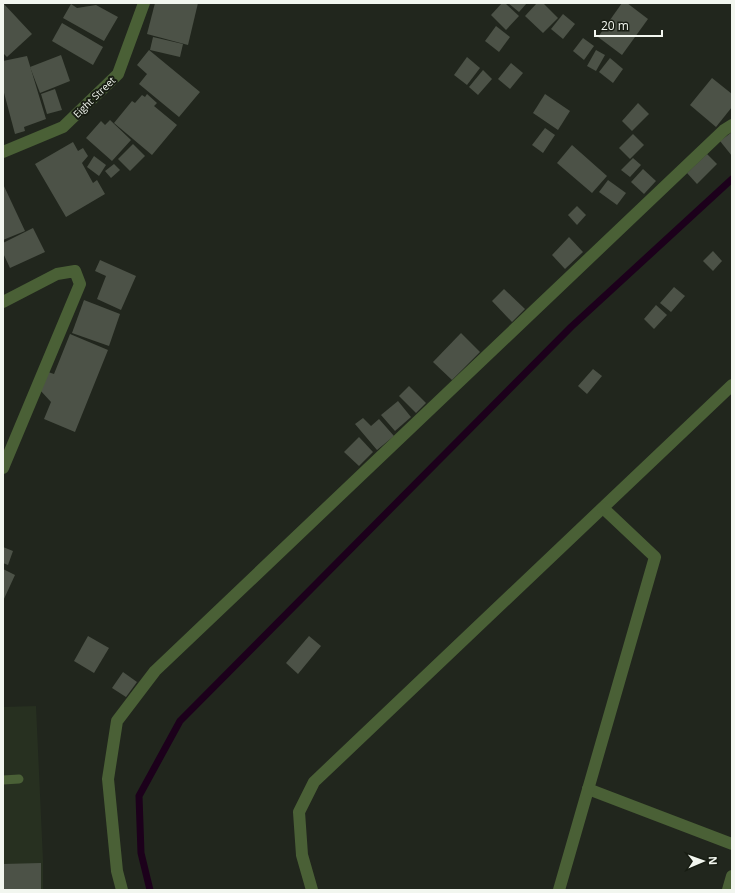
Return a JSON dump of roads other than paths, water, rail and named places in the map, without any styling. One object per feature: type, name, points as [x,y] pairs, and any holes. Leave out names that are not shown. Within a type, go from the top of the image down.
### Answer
[{"type":"street","name":"Eight Street","points":[[3,152],[63,127],[118,74],[144,3]]},
{"type":"street","points":[[122,890],[117,871],[108,779],[117,721],[155,670],[689,162],[724,130],[732,125]]},
{"type":"street","points":[[3,302],[57,274],[75,271],[80,284],[3,468]]},
{"type":"street","points":[[312,890],[302,854],[299,812],[314,782],[732,385]]},
{"type":"street","points":[[559,890],[655,557],[603,508]]},
{"type":"street","points":[[588,789],[732,844]]},
{"type":"street","points":[[728,890],[732,876]]},
{"type":"lane","points":[[3,780],[19,779]]},
{"type":"waterway","points":[[150,890],[141,853],[139,796],[180,721],[571,327],[732,179]]}]
